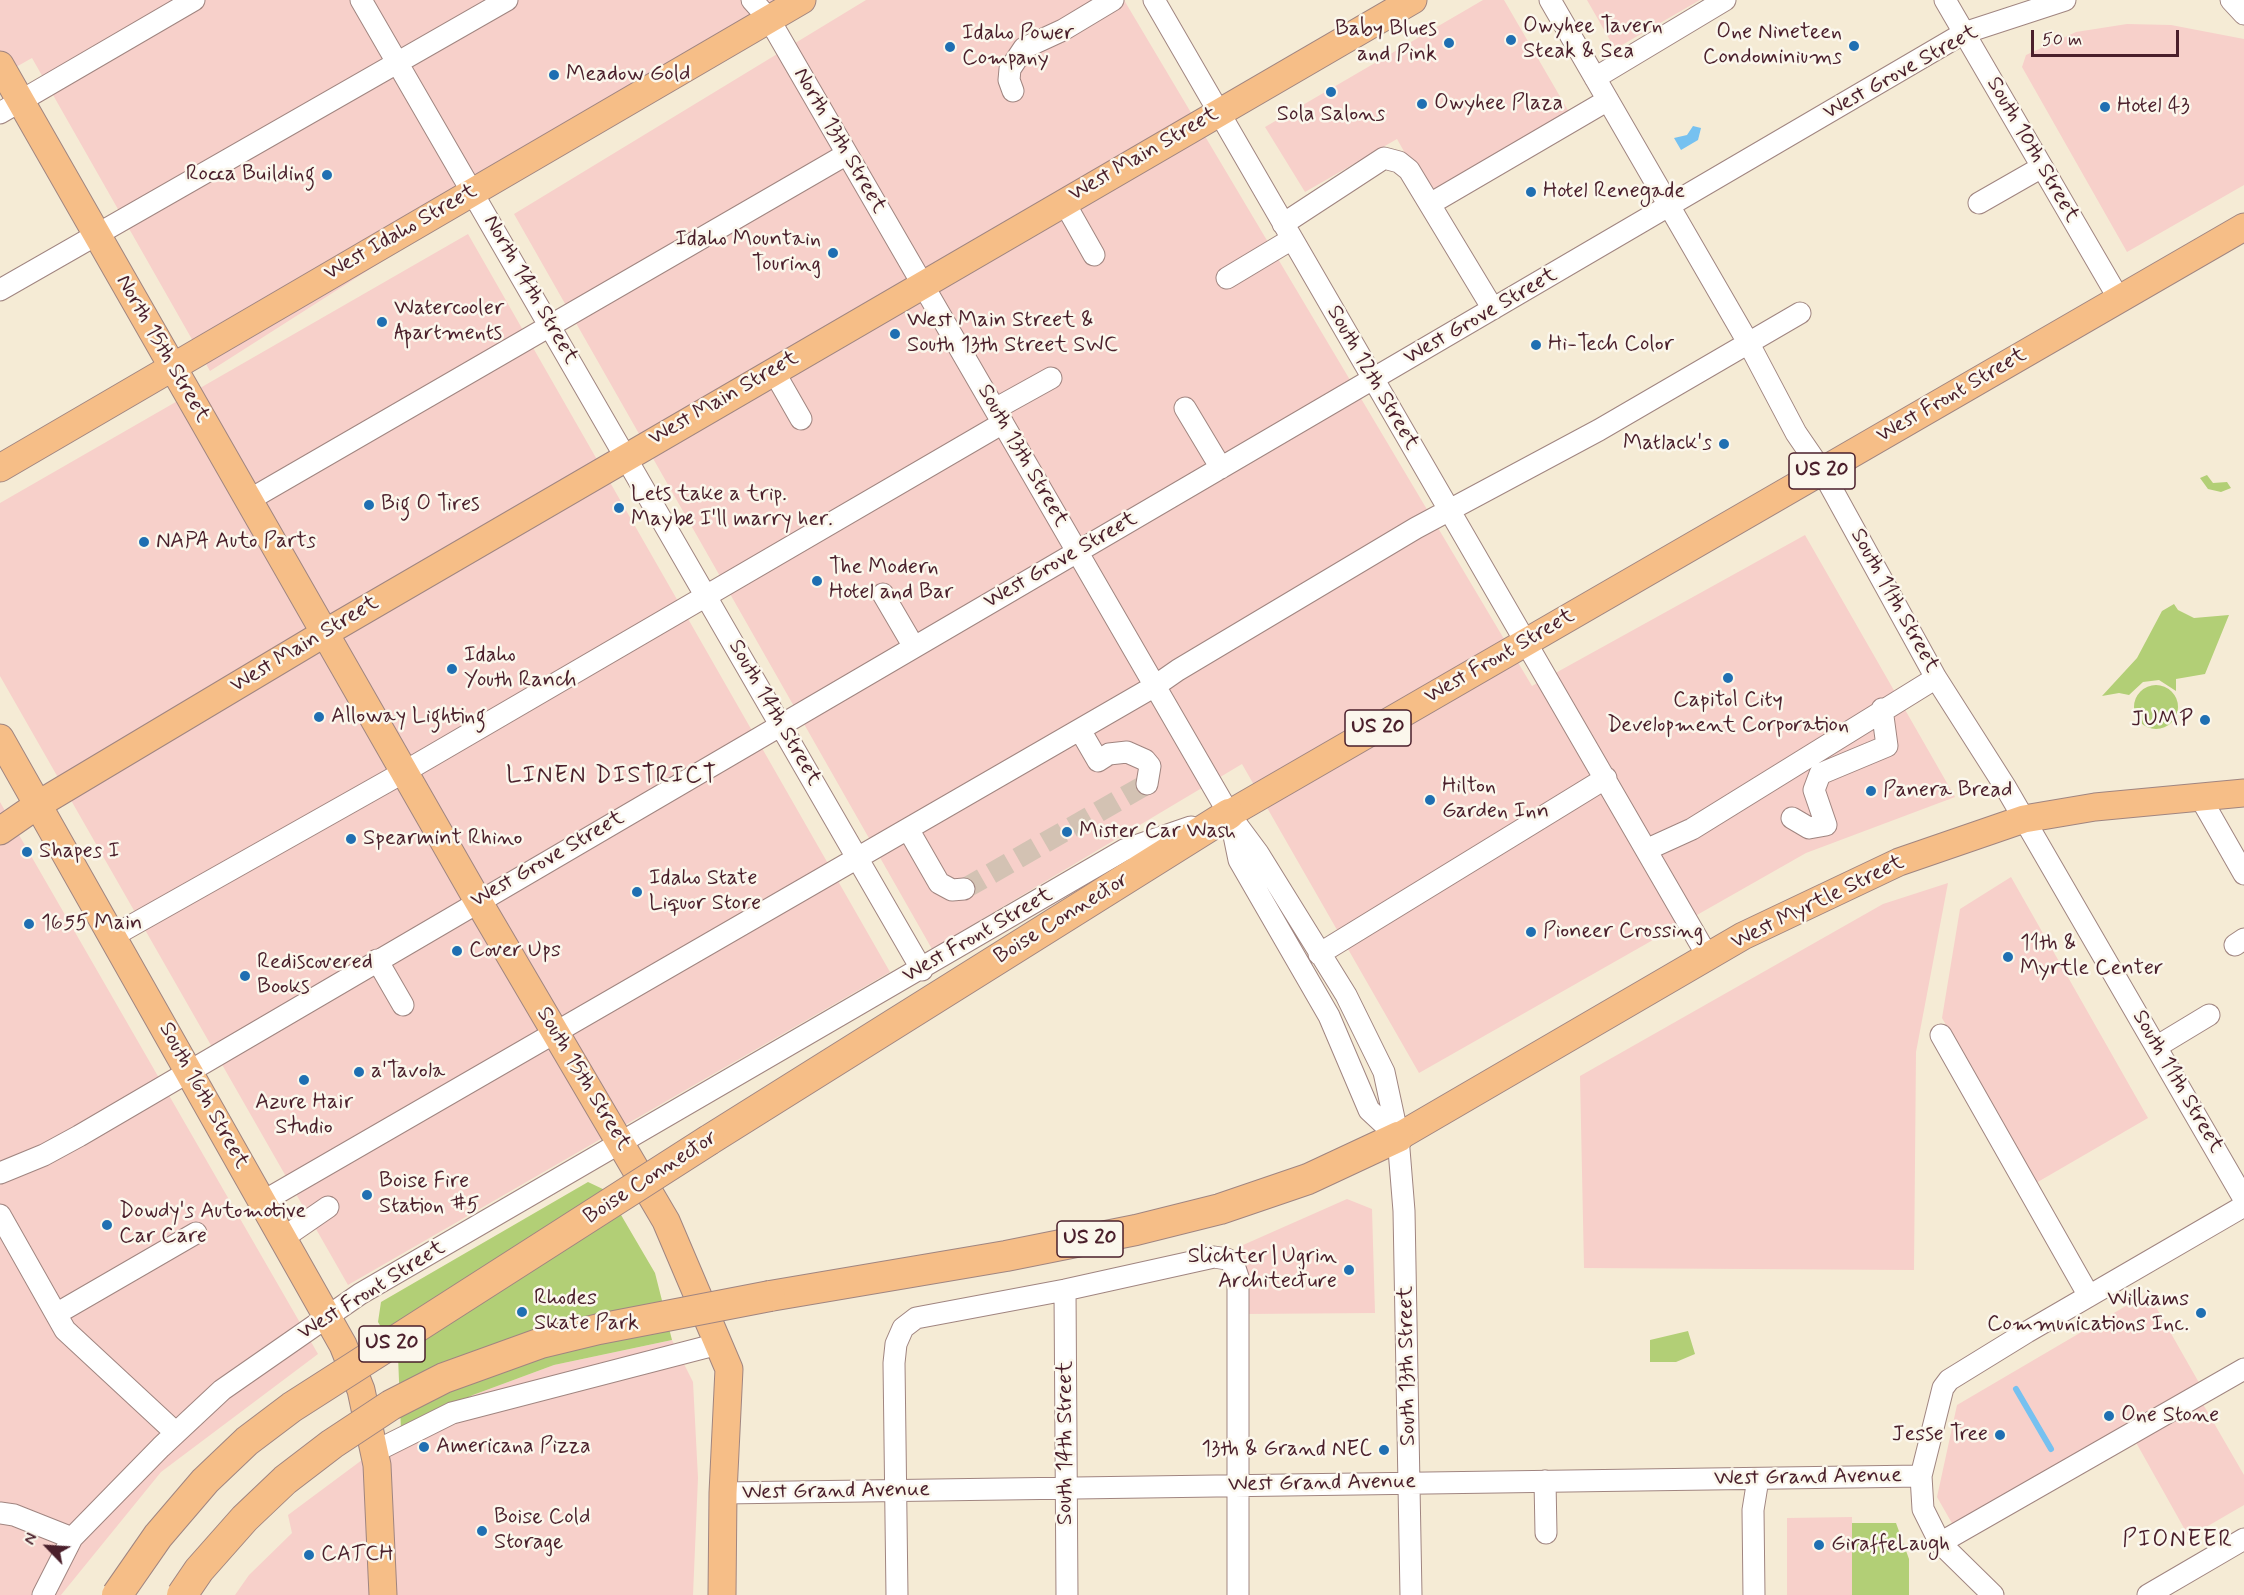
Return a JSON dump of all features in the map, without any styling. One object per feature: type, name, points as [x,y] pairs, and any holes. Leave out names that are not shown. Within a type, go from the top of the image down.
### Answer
[{"type":"highway","name":"Boise Connector","points":[[117,1595],[158,1536],[206,1481],[247,1441],[292,1407],[710,1140],[1229,814]]},
{"type":"highway","name":"US 20","points":[[182,1595],[199,1570],[245,1518],[285,1480],[332,1444],[409,1396],[493,1359],[541,1343],[599,1329],[1136,1230],[1220,1209],[1308,1179],[1398,1137]]},
{"type":"main road","name":"West Idaho Street","points":[[0,468],[472,191],[760,10],[802,0]]},
{"type":"main road","name":"West Main Street","points":[[0,831],[39,804],[325,633],[773,370],[1413,0]]},
{"type":"main road","name":"North 15th Street","points":[[0,65],[10,107],[97,235],[325,633]]},
{"type":"main road","name":"West Front Street","points":[[1229,814],[2244,227]]},
{"type":"main road","name":"South 15th Street","points":[[325,633],[478,901],[666,1221],[729,1369],[723,1493],[722,1595]]},
{"type":"main road","name":"South 16th Street","points":[[0,738],[343,1345],[361,1390],[374,1452],[382,1547],[383,1595]]},
{"type":"main road","name":"West Myrtle Street","points":[[1398,1137],[1743,936],[1899,862],[2024,819],[2095,807],[2244,793]]},
{"type":"street","points":[[10,107],[194,0]]},
{"type":"street","name":"North 14th Street","points":[[361,0],[626,456]]},
{"type":"street","points":[[0,290],[507,0]]},
{"type":"street","points":[[1013,91],[1009,80],[1010,69],[1024,48],[1063,30],[1113,0]]},
{"type":"street","name":"South 12th Street","points":[[1154,0],[1372,380],[1648,849],[1708,957]]},
{"type":"street","name":"South 11th Street","points":[[1550,0],[1749,344],[1796,433],[1822,471],[1936,678],[2024,819],[2244,1199]]},
{"type":"street","points":[[1595,78],[1725,0]]},
{"type":"street","name":"South 10th Street","points":[[1945,0],[2119,300]]},
{"type":"street","name":"West Grove Street","points":[[0,1173],[44,1155],[1670,207],[1964,33],[2065,0]]},
{"type":"street","points":[[2231,0],[2244,14]]},
{"type":"street","name":"North 13th Street","points":[[760,10],[922,284]]},
{"type":"street","points":[[1430,204],[1608,100]]},
{"type":"street","points":[[249,500],[847,154]]},
{"type":"street","points":[[1227,278],[1384,158],[1399,162],[1409,170],[1493,309]]},
{"type":"street","points":[[1979,203],[2042,167]]},
{"type":"street","points":[[1064,202],[1094,255]]},
{"type":"street","name":"South 13th Street","points":[[922,284],[1229,814],[1257,853],[1346,995],[1384,1072],[1398,1137],[1404,1211],[1411,1595]]},
{"type":"street","points":[[262,1202],[1080,730],[1406,534],[1451,512],[1800,313]]},
{"type":"street","points":[[773,370],[801,419]]},
{"type":"street","points":[[113,936],[404,772],[705,595],[999,416],[1051,378]]},
{"type":"street","points":[[1185,408],[1221,468]]},
{"type":"street","name":"South 14th Street","points":[[626,456],[922,970]]},
{"type":"street","points":[[883,594],[914,647]]},
{"type":"street","points":[[1648,849],[1692,829],[1882,709],[1936,678]]},
{"type":"street","points":[[1792,818],[1809,828],[1826,825],[1814,790],[1820,774],[1887,746],[1882,709]]},
{"type":"street","points":[[1080,730],[1098,761],[1109,754],[1127,752],[1145,759],[1150,766],[1147,784]]},
{"type":"street","points":[[1319,954],[1606,778]]},
{"type":"street","points":[[2200,797],[2244,874]]},
{"type":"street","name":"South 13th Street","points":[[1229,814],[1239,860],[1329,1016],[1369,1110],[1398,1137]]},
{"type":"street","name":"West Front Street","points":[[43,1595],[72,1538],[176,1433],[222,1390],[360,1294],[620,1142],[922,970],[1124,850],[1229,814]]},
{"type":"street","points":[[909,829],[939,883],[952,890],[964,889]]},
{"type":"street","points":[[377,960],[402,1005]]},
{"type":"street","points":[[2156,1047],[2209,1015]]},
{"type":"street","points":[[1941,1035],[2089,1296]]},
{"type":"street","points":[[1993,1595],[1940,1543],[1923,1509],[1921,1476],[1943,1388],[1949,1380],[2244,1206]]},
{"type":"street","points":[[283,1238],[328,1207]]},
{"type":"street","points":[[0,1215],[56,1314],[74,1340],[176,1433]]},
{"type":"street","points":[[56,1314],[196,1233]]},
{"type":"street","points":[[897,1595],[894,1363],[896,1344],[903,1328],[916,1318],[1065,1290],[1214,1257],[1227,1259],[1234,1265],[1239,1292],[1237,1486],[1239,1595]]},
{"type":"street","name":"South 14th Street","points":[[1065,1290],[1067,1595]]},
{"type":"street","points":[[374,1452],[452,1413],[718,1344]]},
{"type":"street","points":[[1940,1543],[2244,1369]]},
{"type":"street","name":"West Grand Avenue","points":[[723,1493],[1921,1476]]},
{"type":"street","points":[[1754,1595],[1753,1510],[1758,1479]]},
{"type":"street","points":[[1545,1481],[1546,1533]]},
{"type":"street","points":[[0,1513],[14,1515],[72,1538]]},
{"type":"street","points":[[2148,1595],[2244,1539]]},
{"type":"shaded area","points":[[0,0],[792,0],[210,371],[32,58],[0,76]]},
{"type":"shaded area","points":[[866,0],[1124,0],[1532,686],[1805,535],[1955,797],[1806,853],[1419,1073],[1242,764],[932,949],[514,214]]},
{"type":"shaded area","name":"Owyhee Plaza","points":[[1483,0],[1504,0],[1569,112],[1428,194],[1397,139],[1305,192],[1265,127]]},
{"type":"shaded area","points":[[1587,0],[1700,0],[1615,49]]},
{"type":"shaded area","points":[[2127,24],[2171,25],[2244,39],[2244,185],[2127,252],[2022,67],[2026,55],[2076,32]]},
{"type":"shaded area","points":[[468,234],[890,972],[348,1285],[0,676],[0,503]]},
{"type":"shaded area","points":[[0,802],[318,1354],[161,1472],[61,1595],[0,1595]]},
{"type":"shaded area","points":[[2011,877],[2148,1118],[2036,1183],[1942,1018],[1960,909]]},
{"type":"shaded area","points":[[1948,883],[1916,1052],[1914,1270],[1584,1268],[1580,1076],[1883,904]]},
{"type":"shaded area","points":[[1347,1199],[1372,1209],[1375,1313],[1246,1314],[1243,1245]]},
{"type":"shaded area","name":"One Stone","points":[[2148,1293],[2202,1388],[2196,1392],[2244,1475],[2244,1505],[2189,1537],[2129,1430],[1953,1525],[1937,1497],[1957,1405]]},
{"type":"shaded area","points":[[672,1340],[693,1382],[698,1478],[693,1595],[235,1595],[249,1575],[292,1533],[288,1515],[401,1431],[473,1395],[554,1365]]},
{"type":"shaded area","name":"GiraffeLaugh","points":[[1852,1517],[1852,1595],[1787,1595],[1787,1518]]},
{"type":"green space","points":[[2207,475],[2213,483],[2227,482],[2231,488],[2221,492],[2208,489],[2200,478]]},
{"type":"green space","points":[[2174,604],[2178,610],[2194,618],[2229,615],[2205,674],[2176,679],[2176,691],[2159,680],[2143,682],[2129,695],[2119,693],[2102,696],[2137,658],[2162,611]]},
{"type":"green space","points":[[2156,685],[2165,686],[2172,691],[2177,698],[2177,716],[2172,723],[2165,728],[2156,729],[2147,728],[2140,723],[2135,716],[2134,707],[2135,698],[2140,691],[2147,686]]},
{"type":"green space","name":"Rhodes Skate Park","points":[[588,1182],[607,1191],[655,1273],[672,1340],[554,1365],[473,1395],[401,1431],[398,1356],[378,1322],[381,1302]]},
{"type":"green space","points":[[1688,1331],[1695,1354],[1676,1362],[1650,1362],[1650,1340]]},
{"type":"green space","points":[[1852,1523],[1896,1523],[1909,1559],[1909,1595],[1852,1595]]},
{"type":"water","points":[[1693,126],[1701,128],[1698,140],[1681,150],[1674,138],[1687,135]]},
{"type":"waterway","points":[[2016,1389],[2051,1449]]},
{"type":"tunnel","points":[[964,889],[1147,784]]},
{"type":"place","name":"Owyhee Tavern Steak & Sea","points":[[1511,40]]},
{"type":"place","name":"Baby Blues and Pink","points":[[1449,43]]},
{"type":"place","name":"One Nineteen Condominiums","points":[[1854,46]]},
{"type":"place","name":"Idaho Power Company","points":[[950,47]]},
{"type":"place","name":"Meadow Gold","points":[[554,75]]},
{"type":"place","name":"Sola Salons","points":[[1331,92]]},
{"type":"place","name":"Owyhee Plaza","points":[[1422,104]]},
{"type":"place","name":"Hotel 43","points":[[2105,107]]},
{"type":"place","name":"Rocca Building","points":[[327,175]]},
{"type":"place","name":"Hotel Renegade","points":[[1531,192]]},
{"type":"place","name":"Idaho Mountain Touring","points":[[833,253]]},
{"type":"place","name":"Watercooler Apartments","points":[[382,322]]},
{"type":"place","name":"West Main Street & South 13th Street SWC","points":[[895,334]]},
{"type":"place","name":"Hi-Tech Color","points":[[1536,345]]},
{"type":"place","name":"Matlack's","points":[[1724,444]]},
{"type":"place","name":"Big O Tires","points":[[369,505]]},
{"type":"place","name":"Lets take a trip. Maybe I'll marry her.","points":[[619,508]]},
{"type":"place","name":"NAPA Auto Parts","points":[[144,542]]},
{"type":"place","name":"The Modern Hotel and Bar","points":[[817,581]]},
{"type":"place","name":"Idaho Youth Ranch","points":[[452,669]]},
{"type":"place","name":"Capitol City Development Corporation","points":[[1728,678]]},
{"type":"place","name":"Alloway Lighting","points":[[319,717]]},
{"type":"place","name":"JUMP","points":[[2205,720]]},
{"type":"place","name":"Panera Bread","points":[[1871,791]]},
{"type":"place","name":"Hilton Garden Inn","points":[[1430,800]]},
{"type":"place","name":"Mister Car Wash","points":[[1067,832]]},
{"type":"place","name":"Spearmint Rhino","points":[[351,839]]},
{"type":"place","name":"Shapes I","points":[[27,852]]},
{"type":"place","name":"Idaho State Liquor Store","points":[[637,892]]},
{"type":"place","name":"1655 Main","points":[[29,924]]},
{"type":"place","name":"Pioneer Crossing","points":[[1531,932]]},
{"type":"place","name":"Cover Ups","points":[[457,951]]},
{"type":"place","name":"11th & Myrtle Center","points":[[2008,957]]},
{"type":"place","name":"Rediscovered Books","points":[[245,976]]},
{"type":"place","name":"a'Tavola","points":[[359,1072]]},
{"type":"place","name":"Azure Hair Studio","points":[[304,1080]]},
{"type":"place","name":"Boise Fire Station #5","points":[[367,1195]]},
{"type":"place","name":"Dowdy's Automotive Car Care","points":[[107,1225]]},
{"type":"place","name":"Slichter | Ugrin Architecture","points":[[1349,1270]]},
{"type":"place","name":"Rhodes Skate Park","points":[[522,1312]]},
{"type":"place","name":"Williams Communications Inc.","points":[[2201,1313]]},
{"type":"place","name":"One Stone","points":[[2109,1416]]},
{"type":"place","name":"Jesse Tree","points":[[2000,1435]]},
{"type":"place","name":"Americana Pizza","points":[[424,1447]]},
{"type":"place","name":"13th & Grand NEC","points":[[1384,1450]]},
{"type":"place","name":"Boise Cold Storage","points":[[482,1531]]},
{"type":"place","name":"GiraffeLaugh","points":[[1819,1545]]},
{"type":"place","name":"CATCH","points":[[309,1555]]},
{"type":"district","name":"LINEN DISTRICT","points":[[612,777]]},
{"type":"district","name":"PIONEER","points":[[2178,1541]]}]
